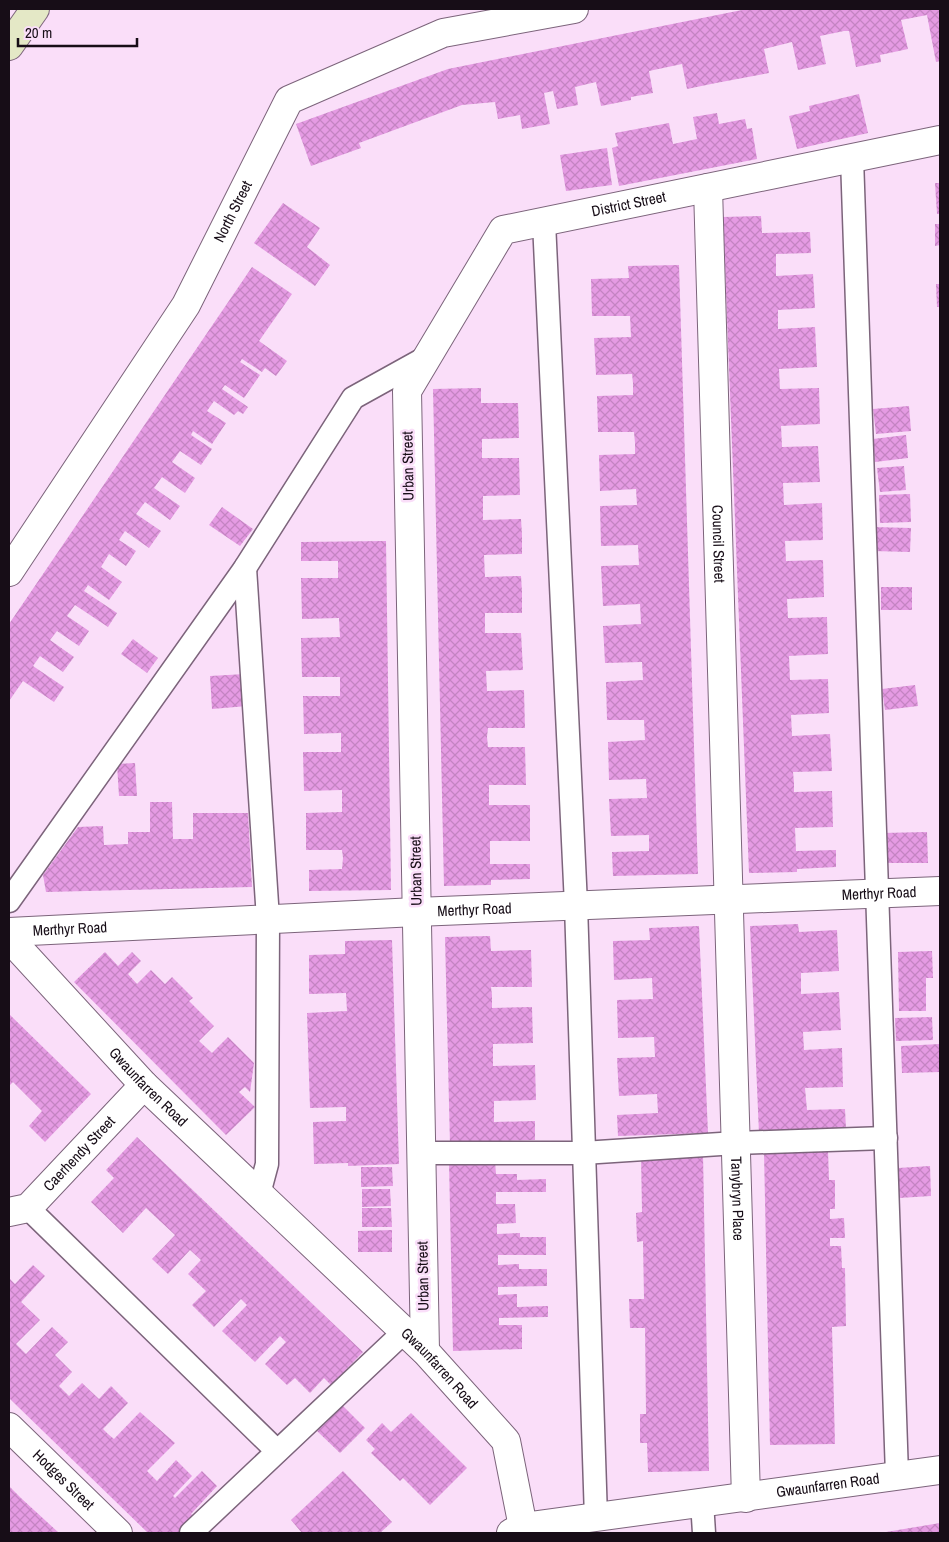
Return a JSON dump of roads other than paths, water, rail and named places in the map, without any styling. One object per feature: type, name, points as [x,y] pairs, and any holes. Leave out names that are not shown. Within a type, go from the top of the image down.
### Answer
[{"type":"street","points":[[9,46],[34,9]]},
{"type":"street","name":"North Street","points":[[9,572],[186,305],[289,100],[443,33],[574,9]]},
{"type":"street","name":"District Street","points":[[407,392],[502,230],[940,140]]},
{"type":"street","name":"Council Street","points":[[708,188],[729,900]]},
{"type":"street","name":"Urban Street","points":[[407,392],[424,1351]]},
{"type":"street","name":"Merthyr Road","points":[[9,932],[416,912],[940,891]]},
{"type":"street","name":"Tanybryn Place","points":[[729,900],[746,1498]]},
{"type":"street","name":"Gwaunfarren Road","points":[[9,938],[144,1085],[424,1351],[506,1441],[517,1530],[702,1502],[746,1498],[940,1470]]},
{"type":"street","name":"Caerhendy Street","points":[[18,1210],[144,1085]]},
{"type":"street","name":"Hodges Street","points":[[9,1427],[118,1533]]},
{"type":"lane","points":[[852,158],[897,1475]]},
{"type":"lane","points":[[544,222],[576,905],[596,1518]]},
{"type":"lane","points":[[9,901],[245,568],[353,398],[427,357]]},
{"type":"lane","points":[[245,568],[268,919],[267,1164],[259,1194]]},
{"type":"lane","points":[[420,1153],[583,1153],[736,1143],[886,1138]]},
{"type":"lane","points":[[18,1210],[277,1451]]},
{"type":"lane","points":[[191,1533],[404,1332]]},
{"type":"lane","points":[[702,1502],[704,1533]]}]
